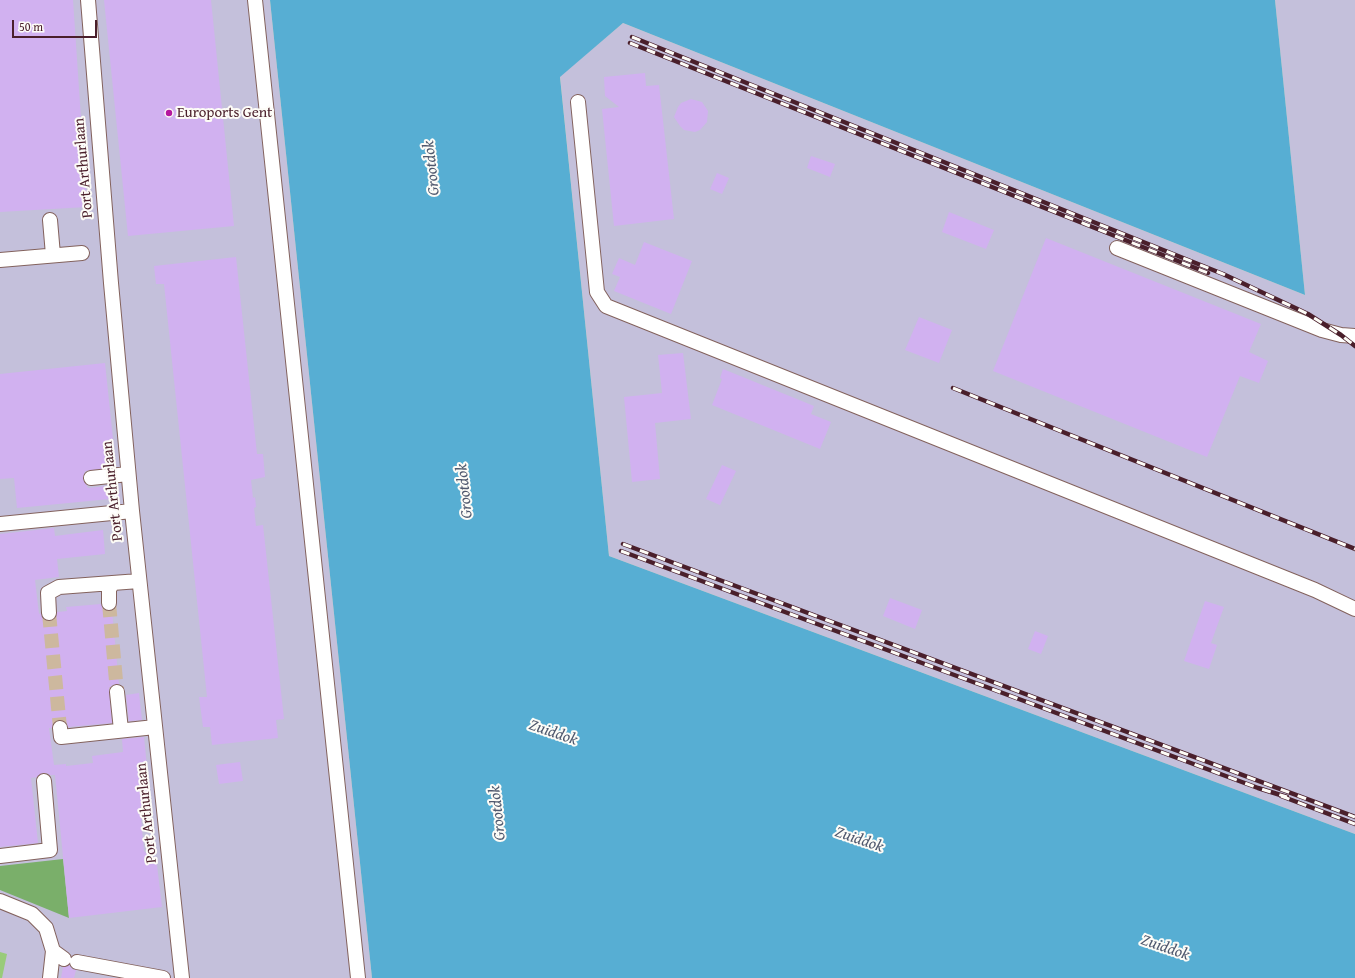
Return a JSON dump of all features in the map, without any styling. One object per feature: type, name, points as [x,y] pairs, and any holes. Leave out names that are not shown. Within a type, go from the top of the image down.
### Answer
[{"type":"street","name":"Port Arthurlaan","points":[[88,0],[110,275],[128,474],[182,978]]},
{"type":"street","points":[[255,0],[358,978]]},
{"type":"street","points":[[578,102],[597,292],[606,306],[1315,590],[1355,609]]},
{"type":"street","points":[[50,220],[53,255]]},
{"type":"street","points":[[1117,248],[1322,330],[1341,335],[1355,336]]},
{"type":"street","points":[[0,260],[82,253]]},
{"type":"street","points":[[91,478],[128,474]]},
{"type":"street","points":[[0,524],[132,511]]},
{"type":"street","points":[[49,613],[48,593],[59,587],[140,581]]},
{"type":"street","points":[[109,603],[109,589],[113,583]]},
{"type":"street","points":[[117,692],[121,730]]},
{"type":"street","points":[[60,728],[61,737],[156,727]]},
{"type":"street","points":[[0,856],[50,850],[44,781]]},
{"type":"street","points":[[0,901],[32,914],[46,928],[53,951],[50,978]]},
{"type":"street","points":[[53,951],[71,960],[163,978]]},
{"type":"shaded area","points":[[0,0],[270,0],[372,978],[0,978]]},
{"type":"shaded area","points":[[1275,0],[1355,0],[1355,834],[609,556],[560,76],[623,23],[1305,295]]},
{"type":"green space","points":[[63,859],[69,918],[0,890],[0,866]]},
{"type":"green space","points":[[0,952],[7,954],[2,978],[0,978]]},
{"type":"water","points":[[270,0],[1275,0],[1305,295],[623,23],[560,77],[609,556],[1355,834],[1355,978],[372,978]]},
{"type":"building","points":[[0,0],[73,0],[87,207],[0,212]]},
{"type":"building","name":"Euroports Gent","points":[[104,0],[211,0],[234,226],[128,236]]},
{"type":"building","points":[[645,73],[646,86],[659,85],[674,219],[614,226],[602,109],[619,107],[605,96],[604,77]]},
{"type":"building","points":[[691,99],[702,102],[708,111],[707,122],[700,130],[695,132],[684,130],[674,117],[681,103]]},
{"type":"building","points":[[811,156],[835,164],[830,177],[807,168]]},
{"type":"building","points":[[717,173],[729,178],[722,194],[710,189]]},
{"type":"building","points":[[949,212],[994,230],[986,249],[942,232]]},
{"type":"building","points":[[1046,238],[1261,324],[1249,352],[1268,361],[1259,383],[1240,376],[1207,457],[993,371]]},
{"type":"building","points":[[644,242],[692,261],[671,314],[614,291],[620,277],[612,274],[619,258],[635,265]]},
{"type":"building","points":[[236,257],[257,454],[263,454],[265,477],[251,480],[253,498],[255,497],[256,507],[254,508],[256,526],[263,525],[284,719],[276,720],[278,738],[212,745],[210,727],[203,727],[199,697],[207,697],[164,284],[156,284],[154,266]]},
{"type":"building","points":[[919,317],[952,330],[939,363],[905,350]]},
{"type":"building","points":[[683,353],[691,419],[655,423],[660,479],[632,482],[624,397],[662,393],[658,355]]},
{"type":"building","points":[[105,363],[116,467],[85,471],[83,479],[88,488],[118,485],[120,498],[17,508],[14,478],[0,479],[0,374]]},
{"type":"building","points":[[723,369],[814,406],[811,414],[831,422],[820,449],[712,405],[722,379],[720,378]]},
{"type":"building","points":[[722,465],[736,471],[720,505],[706,499]]},
{"type":"building","points":[[54,528],[55,536],[103,530],[105,554],[57,559],[59,577],[35,580],[39,614],[41,613],[45,620],[49,621],[56,617],[57,612],[67,611],[66,607],[101,604],[104,610],[112,611],[119,684],[112,685],[109,689],[112,723],[68,727],[67,723],[63,720],[59,720],[55,721],[52,728],[49,728],[54,765],[66,764],[66,766],[93,763],[92,756],[123,752],[122,739],[144,737],[151,806],[140,806],[144,851],[157,865],[162,907],[69,918],[55,775],[43,773],[37,777],[31,778],[38,843],[0,847],[0,534]]},
{"type":"building","points":[[890,598],[922,610],[915,629],[883,616]]},
{"type":"building","points":[[1205,601],[1224,607],[1211,643],[1217,645],[1209,669],[1184,661]]},
{"type":"building","points":[[1035,631],[1048,636],[1041,654],[1028,649]]},
{"type":"building","points":[[139,693],[142,720],[129,721],[126,695]]},
{"type":"building","points":[[240,762],[243,781],[219,784],[216,765]]},
{"type":"building","points":[[69,965],[72,969],[76,970],[74,978],[61,978],[63,967]]},
{"type":"tunnel","points":[[109,603],[117,692]]},
{"type":"tunnel","points":[[49,613],[60,728]]},
{"type":"railway","points":[[632,37],[1223,274],[1308,314],[1341,335],[1355,346]]},
{"type":"railway","points":[[630,43],[1208,273]]},
{"type":"railway","points":[[953,388],[1355,549]]},
{"type":"railway","points":[[623,544],[1355,817]]},
{"type":"railway","points":[[621,551],[1258,788],[1287,797]]},
{"type":"railway","points":[[1281,796],[1355,824]]},
{"type":"place","name":"Euroports Gent","points":[[169,113]]},
{"type":"water label","name":"Grootdok","points":[[432,168]]},
{"type":"water label","name":"Grootdok","points":[[465,491]]},
{"type":"water label","name":"Zuiddok","points":[[553,733]]},
{"type":"water label","name":"Grootdok","points":[[498,813]]},
{"type":"water label","name":"Zuiddok","points":[[859,840]]},
{"type":"water label","name":"Zuiddok","points":[[1165,948]]}]
